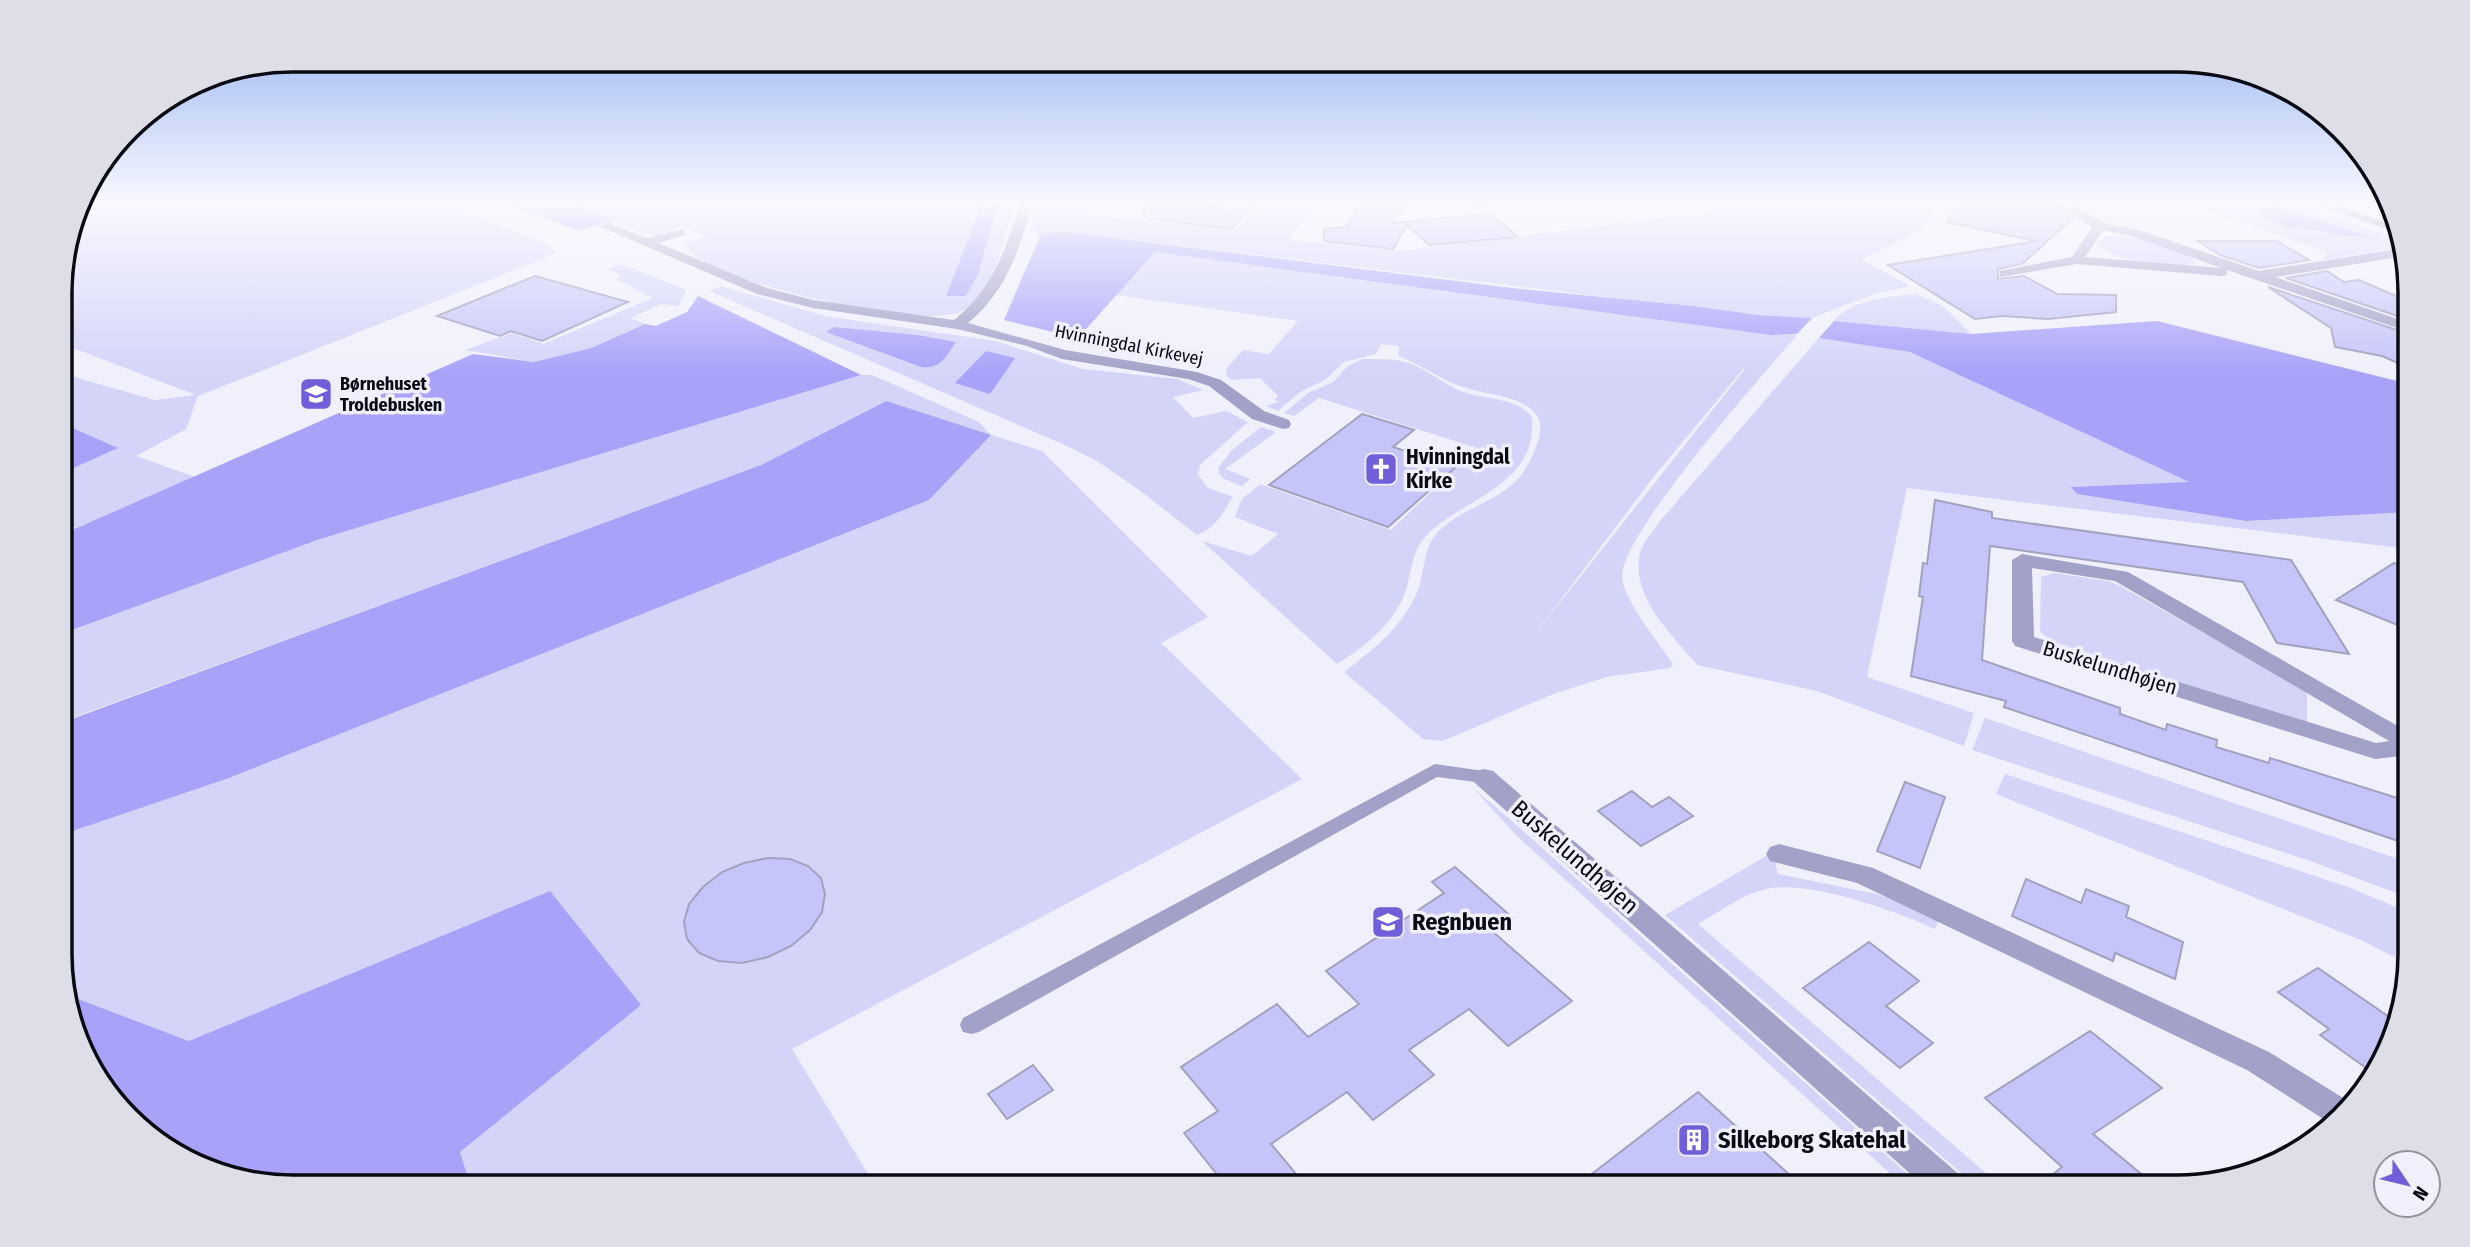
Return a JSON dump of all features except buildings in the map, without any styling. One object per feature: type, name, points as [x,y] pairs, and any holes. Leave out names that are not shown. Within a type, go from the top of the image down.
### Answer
[{"type":"street","name":"Hvinningdal Kirkevej","points":[[684,259],[762,291],[813,304],[957,325],[1074,357],[1191,375],[1215,383],[1258,415],[1283,424]]},
{"type":"street","points":[[957,325],[978,310],[999,284],[1007,259]]},
{"type":"street","points":[[2208,259],[2398,324]]},
{"type":"street","points":[[2005,274],[2077,260],[2256,276],[2360,259]]},
{"type":"street","name":"Buskelundhøjen","points":[[2398,738],[2121,576],[2022,560],[2023,641],[2375,751],[2398,747]]},
{"type":"street","name":"Buskelundhøjen","points":[[1484,776],[1935,1175]]},
{"type":"street","points":[[1779,854],[1864,874],[2258,1061],[2334,1109]]},
{"type":"lane","points":[[971,1025],[1435,770],[1484,776]]},
{"type":"shaded area","points":[[75,259],[541,259],[198,396],[186,429],[136,456],[195,477],[72,530],[72,469],[117,448],[72,429],[72,376],[155,400],[196,395],[72,348],[72,278]]},
{"type":"shaded area","points":[[702,259],[961,259],[947,295],[966,296],[982,259],[998,259],[985,288],[976,300],[964,310],[944,315],[912,315],[829,302],[747,279]]},
{"type":"shaded area","points":[[960,259],[982,259],[966,296],[946,296]]},
{"type":"shaded area","points":[[1030,259],[1149,259],[1078,338],[1004,320]]},
{"type":"shaded area","points":[[1148,259],[1208,259],[1771,335],[1797,335],[1697,454],[1645,525],[1628,554],[1622,576],[1628,597],[1673,664],[1670,668],[1607,677],[1553,694],[1443,741],[1423,739],[1344,672],[1376,646],[1405,615],[1418,590],[1430,544],[1439,531],[1515,482],[1532,457],[1540,426],[1536,415],[1528,406],[1516,400],[1452,383],[1398,356],[1399,346],[1381,344],[1376,354],[1344,362],[1325,380],[1300,392],[1278,411],[1266,406],[1278,402],[1275,399],[1278,396],[1260,378],[1232,380],[1227,376],[1226,369],[1243,350],[1269,354],[1298,321],[1116,295]],"holes":[[[1744,368],[1745,369],[1535,634],[1655,475]]]},
{"type":"shaded area","points":[[1208,259],[1283,259],[1512,288],[1757,315],[1812,318],[1797,334],[1771,335]]},
{"type":"shaded area","points":[[1293,259],[1861,259],[1910,286],[1877,293],[1812,318],[1757,315]]},
{"type":"shaded area","points":[[2126,259],[2192,259],[2195,263],[2172,266]]},
{"type":"shaded area","points":[[618,265],[686,290],[679,306],[661,304],[631,318],[645,324],[591,348],[534,362],[465,350],[513,333],[543,344],[653,298],[616,279],[622,275],[608,269]]},
{"type":"shaded area","points":[[721,286],[825,316],[995,341],[1083,369],[1177,379],[1203,390],[1173,397],[1193,418],[1226,411],[1248,422],[1200,465],[1198,475],[1208,488],[1233,497],[1214,524],[1197,535],[1097,461],[709,291]]},
{"type":"shaded area","points":[[1916,294],[1943,306],[1971,334],[1834,321],[1850,308],[1861,304]]},
{"type":"shaded area","points":[[698,296],[861,375],[320,539],[72,630],[72,530],[473,354],[534,362],[591,348],[645,324],[656,326],[687,312]]},
{"type":"shaded area","points":[[1834,321],[1971,334],[2157,321],[2398,381],[2398,513],[2246,521],[2077,494],[2071,487],[2189,482],[1910,352],[1819,338]]},
{"type":"shaded area","points":[[834,327],[917,335],[956,342],[938,364],[921,367],[826,332]]},
{"type":"shaded area","points":[[1819,338],[1910,352],[2191,483],[2072,487],[2078,494],[2246,521],[2398,513],[2398,548],[1907,488],[1867,677],[1974,713],[1964,746],[1817,691],[1697,665],[1655,614],[1641,585],[1641,549],[1660,521]]},
{"type":"shaded area","points":[[986,351],[1015,358],[990,394],[955,383]]},
{"type":"shaded area","points":[[1362,359],[1402,361],[1462,392],[1514,404],[1530,415],[1532,426],[1528,449],[1519,466],[1506,480],[1438,525],[1424,538],[1414,557],[1405,593],[1393,615],[1368,642],[1337,664],[1202,541],[1252,556],[1278,534],[1235,517],[1242,499],[1260,484],[1391,530],[1477,448],[1319,398],[1294,416],[1284,413],[1308,393],[1333,382],[1348,366]]},
{"type":"shaded area","points":[[861,375],[872,375],[979,422],[991,435],[885,401],[761,465],[72,718],[72,630],[320,539]]},
{"type":"shaded area","points":[[886,401],[991,435],[929,500],[229,778],[72,831],[72,719],[761,465]]},
{"type":"shaded area","points":[[1261,427],[1276,432],[1225,469],[1250,479],[1242,486],[1224,479],[1219,473],[1219,467],[1232,450]]},
{"type":"shaded area","points":[[72,428],[118,448],[72,469]]},
{"type":"shaded area","points":[[991,435],[1042,451],[1208,617],[1161,643],[1302,779],[792,1049],[869,1175],[467,1175],[460,1152],[640,1005],[550,891],[189,1041],[77,998],[72,955],[72,831],[229,778],[929,500]]},
{"type":"shaded area","points":[[2054,573],[2108,581],[2120,586],[2307,691],[2307,723],[2052,641],[2040,632],[2041,577]]},
{"type":"shaded area","points":[[1985,718],[2398,859],[2398,894],[2310,861],[1972,750]]},
{"type":"shaded area","points":[[2005,774],[2348,887],[2398,908],[2398,959],[2361,940],[1996,794]]},
{"type":"shaded area","points":[[1473,788],[1909,1175],[1892,1175],[1518,837]]},
{"type":"shaded area","points":[[1773,852],[1778,874],[1877,894],[1940,917],[1935,929],[1855,900],[1790,887],[1752,893],[1698,924],[1988,1175],[1963,1175],[1665,915]]},
{"type":"shaded area","points":[[550,891],[641,1005],[460,1152],[467,1175],[292,1175],[235,1168],[208,1158],[182,1146],[158,1130],[136,1111],[117,1089],[101,1065],[89,1039],[77,998],[189,1041]]},
{"type":"place","name":"Børnehuset Troldebusken","points":[[316,394]]},
{"type":"place","name":"Hvinningdal Kirke","points":[[1381,469]]},
{"type":"place","name":"Regnbuen","points":[[1388,922]]},
{"type":"place","name":"Silkeborg Skatehal","points":[[1694,1140]]}]
